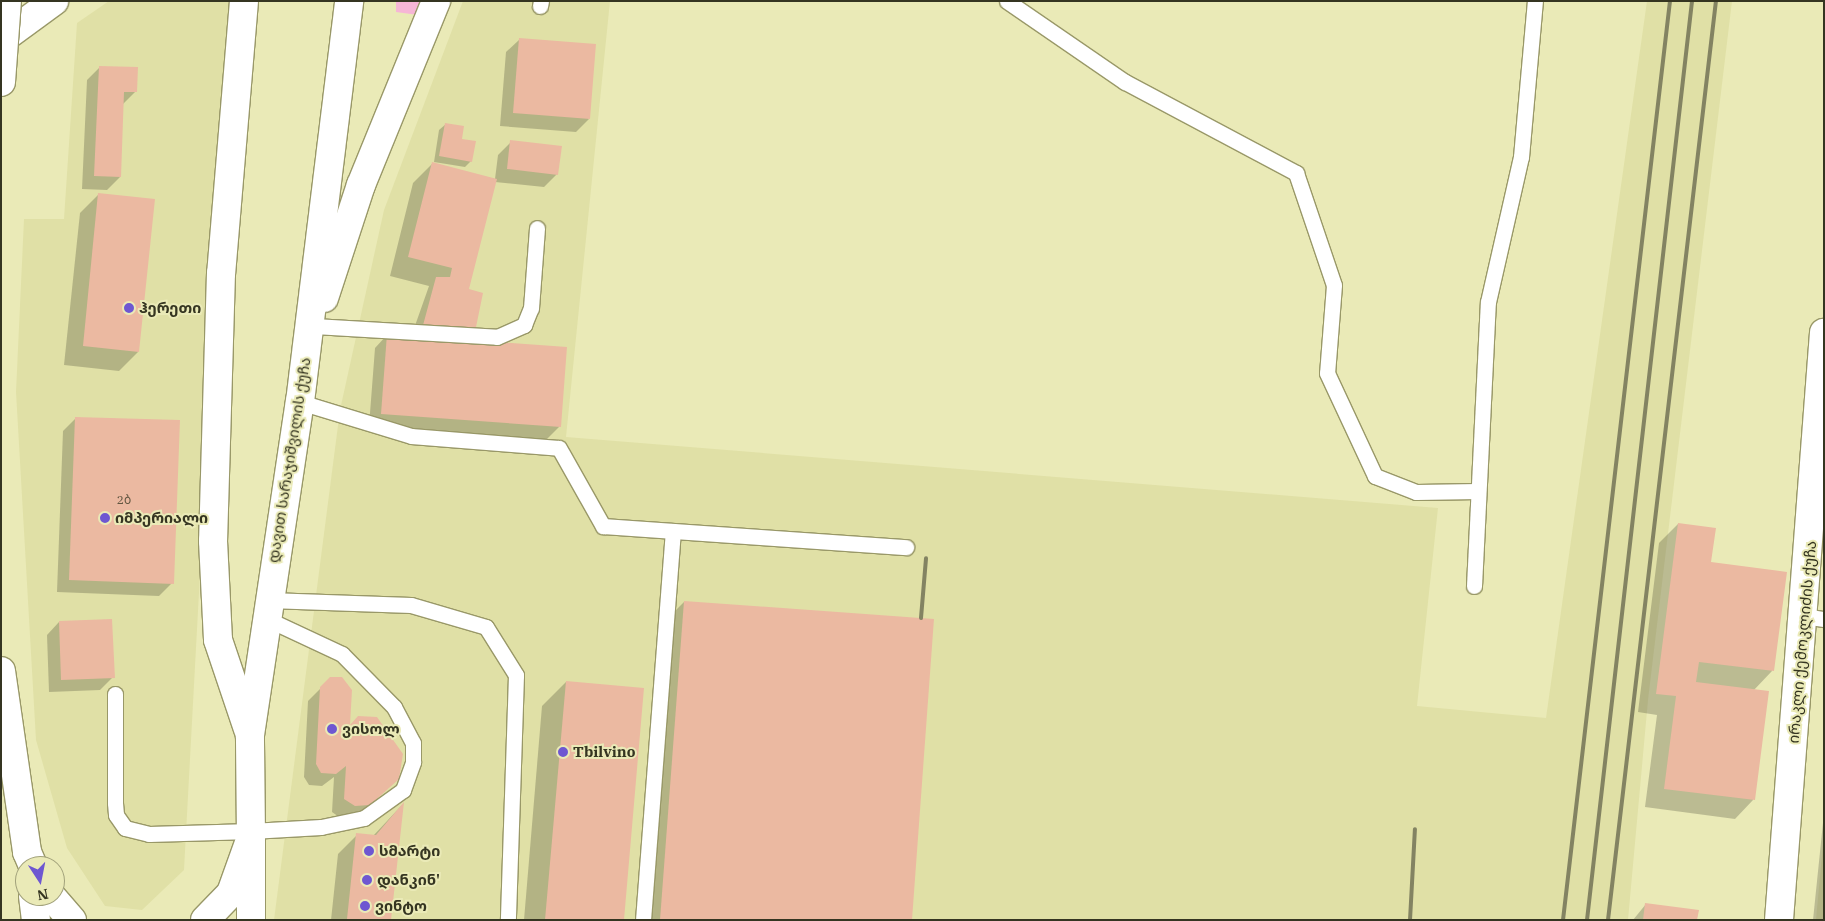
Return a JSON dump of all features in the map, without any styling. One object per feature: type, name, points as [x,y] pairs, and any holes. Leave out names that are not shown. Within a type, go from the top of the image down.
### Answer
[{"type":"main road","points":[[1,82],[8,1]]},
{"type":"main road","points":[[1,40],[54,1]]},
{"type":"main road","points":[[244,1],[221,273],[213,540],[218,640],[250,735]]},
{"type":"main road","name":"დავით სარაჯიშვილის ქუჩა","points":[[251,920],[250,735],[266,609],[300,402],[349,1]]},
{"type":"main road","points":[[305,356],[362,185],[436,1]]},
{"type":"main road","name":"ირაკლი ქემოკლიძის ქუჩა","points":[[1779,920],[1814,617],[1824,333]]},
{"type":"main road","points":[[1,671],[5,727],[28,856]]},
{"type":"main road","points":[[205,920],[230,893],[251,834]]},
{"type":"main road","points":[[34,906],[36,920]]},
{"type":"main road","points":[[60,906],[72,920]]},
{"type":"lane","points":[[1007,1],[1125,82],[1296,173],[1334,285],[1326,373],[1375,476],[1416,492],[1478,491]]},
{"type":"lane","points":[[1474,586],[1488,302],[1521,156],[1535,1]]},
{"type":"lane","points":[[314,326],[497,337],[524,325],[531,308],[537,228]]},
{"type":"lane","points":[[300,402],[411,436],[558,448],[603,526],[906,547]]},
{"type":"lane","points":[[643,920],[673,531]]},
{"type":"lane","points":[[266,609],[411,605],[486,627],[516,675],[508,920]]},
{"type":"lane","points":[[115,694],[115,803],[116,815],[125,828],[149,834],[251,834],[321,827],[364,818],[403,790],[413,762],[413,743],[394,708],[342,654],[266,609]]},
{"type":"shaded area","points":[[109,1],[231,1],[184,870],[142,910],[105,906],[67,848],[36,740],[16,392],[24,219],[64,219],[77,23]]},
{"type":"shaded area","points":[[396,1],[421,1],[418,15],[396,12]]},
{"type":"shaded area","points":[[463,1],[610,1],[566,437],[1438,508],[1417,706],[1546,718],[1647,1],[1732,1],[1648,700],[1628,920],[274,920],[340,410],[384,210]]},
{"type":"shaded area","points":[[1824,834],[1824,920],[1816,920]]},
{"type":"building","points":[[519,38],[596,44],[590,119],[513,113]]},
{"type":"building","points":[[99,66],[138,67],[137,92],[124,92],[121,177],[94,176]]},
{"type":"building","points":[[445,123],[464,126],[462,139],[476,141],[472,162],[439,156]]},
{"type":"building","points":[[510,140],[562,146],[558,175],[507,169]]},
{"type":"building","points":[[432,162],[497,179],[469,289],[483,293],[475,332],[422,329],[436,277],[450,277],[452,268],[408,257]]},
{"type":"building","points":[[98,193],[155,199],[139,352],[83,346]]},
{"type":"building","points":[[387,334],[567,347],[561,427],[381,414]]},
{"type":"building","points":[[75,417],[180,420],[174,584],[69,580]]},
{"type":"building","points":[[1678,523],[1716,528],[1711,562],[1787,572],[1774,671],[1699,662],[1696,682],[1769,691],[1755,800],[1664,789],[1676,696],[1656,694]]},
{"type":"building","points":[[684,601],[934,619],[912,920],[660,920]]},
{"type":"building","points":[[112,619],[115,678],[61,680],[59,621]]},
{"type":"building","points":[[330,677],[342,677],[352,690],[350,725],[358,716],[377,717],[403,754],[399,779],[370,805],[355,806],[344,799],[346,766],[336,774],[321,773],[316,764],[320,687]]},
{"type":"building","points":[[566,681],[644,688],[624,920],[545,920]]},
{"type":"building","points":[[404,802],[391,920],[347,919],[356,833],[376,835]]},
{"type":"building","points":[[1645,903],[1699,910],[1697,920],[1643,920]]},
{"type":"railway","points":[[1563,920],[1670,1]]},
{"type":"railway","points":[[1587,920],[1692,1]]},
{"type":"railway","points":[[1608,920],[1716,1]]},
{"type":"railway","points":[[921,618],[926,558]]},
{"type":"railway","points":[[1410,920],[1415,829]]},
{"type":"place","name":"ჰერეთი","points":[[129,308]]},
{"type":"place","name":"იმპერიალი","points":[[105,518]]},
{"type":"place","name":"ვისოლ","points":[[332,729]]},
{"type":"place","name":"Tbilvino","points":[[563,752]]},
{"type":"place","name":"სმარტი","points":[[369,851]]},
{"type":"place","name":"დანკინ'","points":[[367,880]]},
{"type":"place","name":"ვინტო","points":[[365,906]]}]
